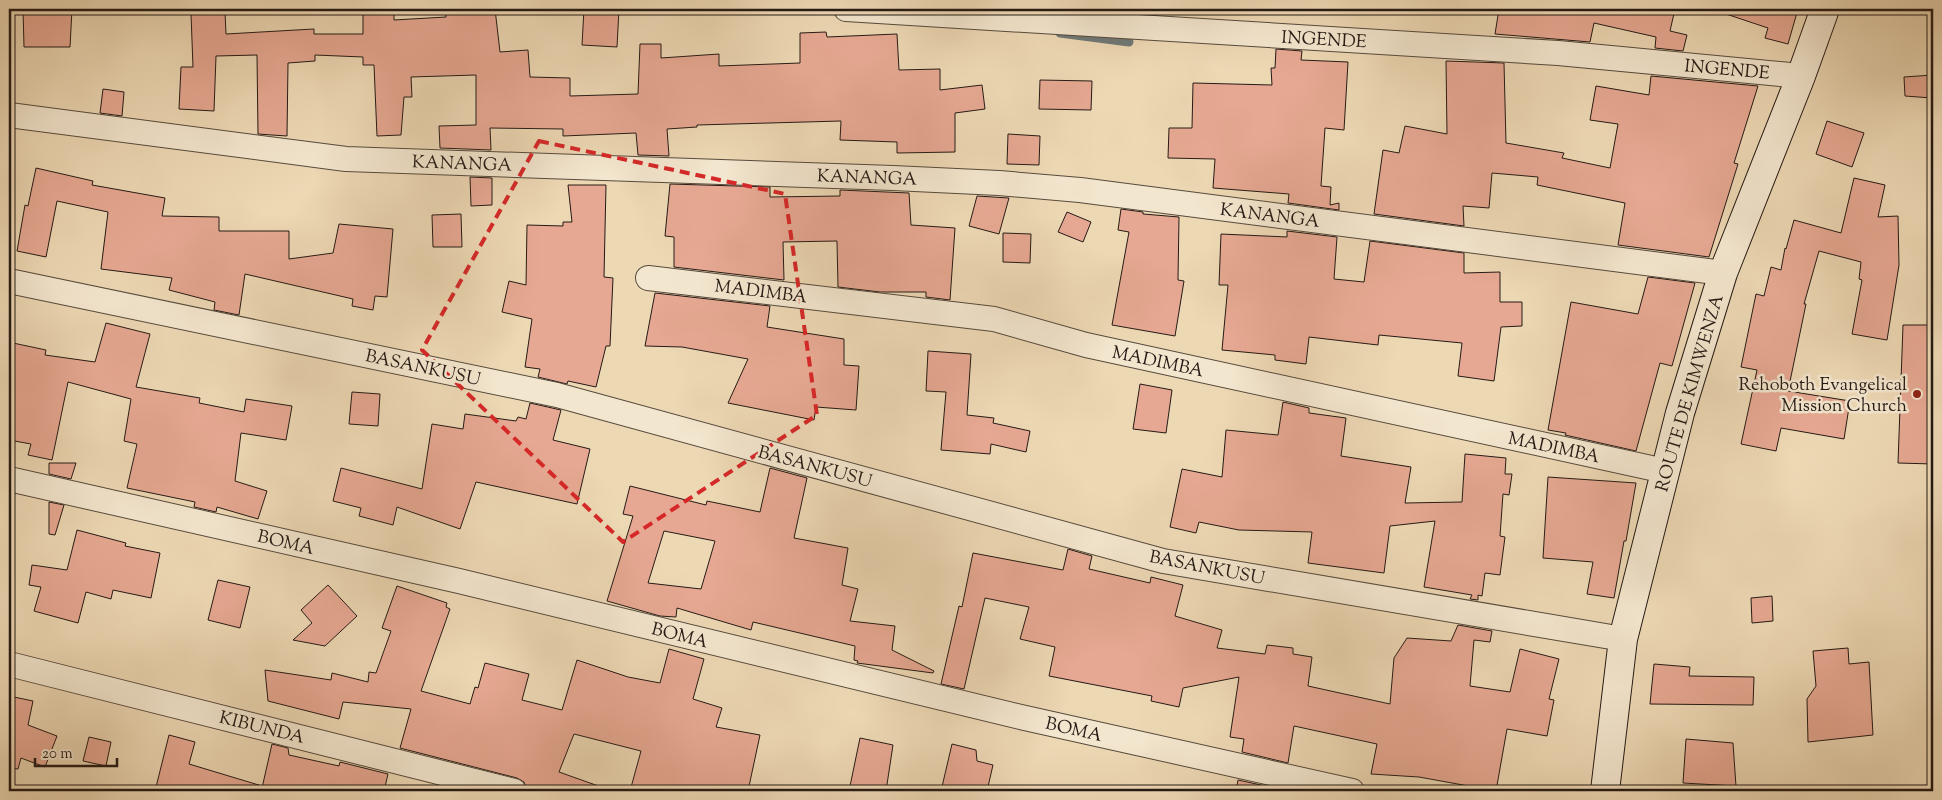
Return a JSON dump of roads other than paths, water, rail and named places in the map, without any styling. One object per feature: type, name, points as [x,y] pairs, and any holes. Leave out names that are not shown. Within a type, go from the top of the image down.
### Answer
[{"type":"street","name":"INGENDE","points":[[846,9],[1558,53],[1801,76]]},
{"type":"street","name":"ROUTE DE KIMWENZA","points":[[1604,791],[1623,640],[1680,413],[1723,273],[1801,76],[1825,9]]},
{"type":"street","name":"KANANGA","points":[[9,115],[346,159],[893,178],[999,183],[1080,190],[1723,273]]},
{"type":"street","name":"MADIMBA","points":[[648,278],[994,319],[1086,345],[1665,471]]},
{"type":"street","name":"BASANKUSU","points":[[9,281],[557,395],[1163,561],[1623,640]]},
{"type":"street","name":"BOMA","points":[[9,479],[459,581],[1025,718],[1352,791]]},
{"type":"street","name":"KIBUNDA","points":[[9,664],[514,791]]},
{"type":"waterway","points":[[1060,33],[1129,42]]},
{"type":"place","name":"Rehoboth Evangelical Mission Church","points":[[1917,394]]}]
